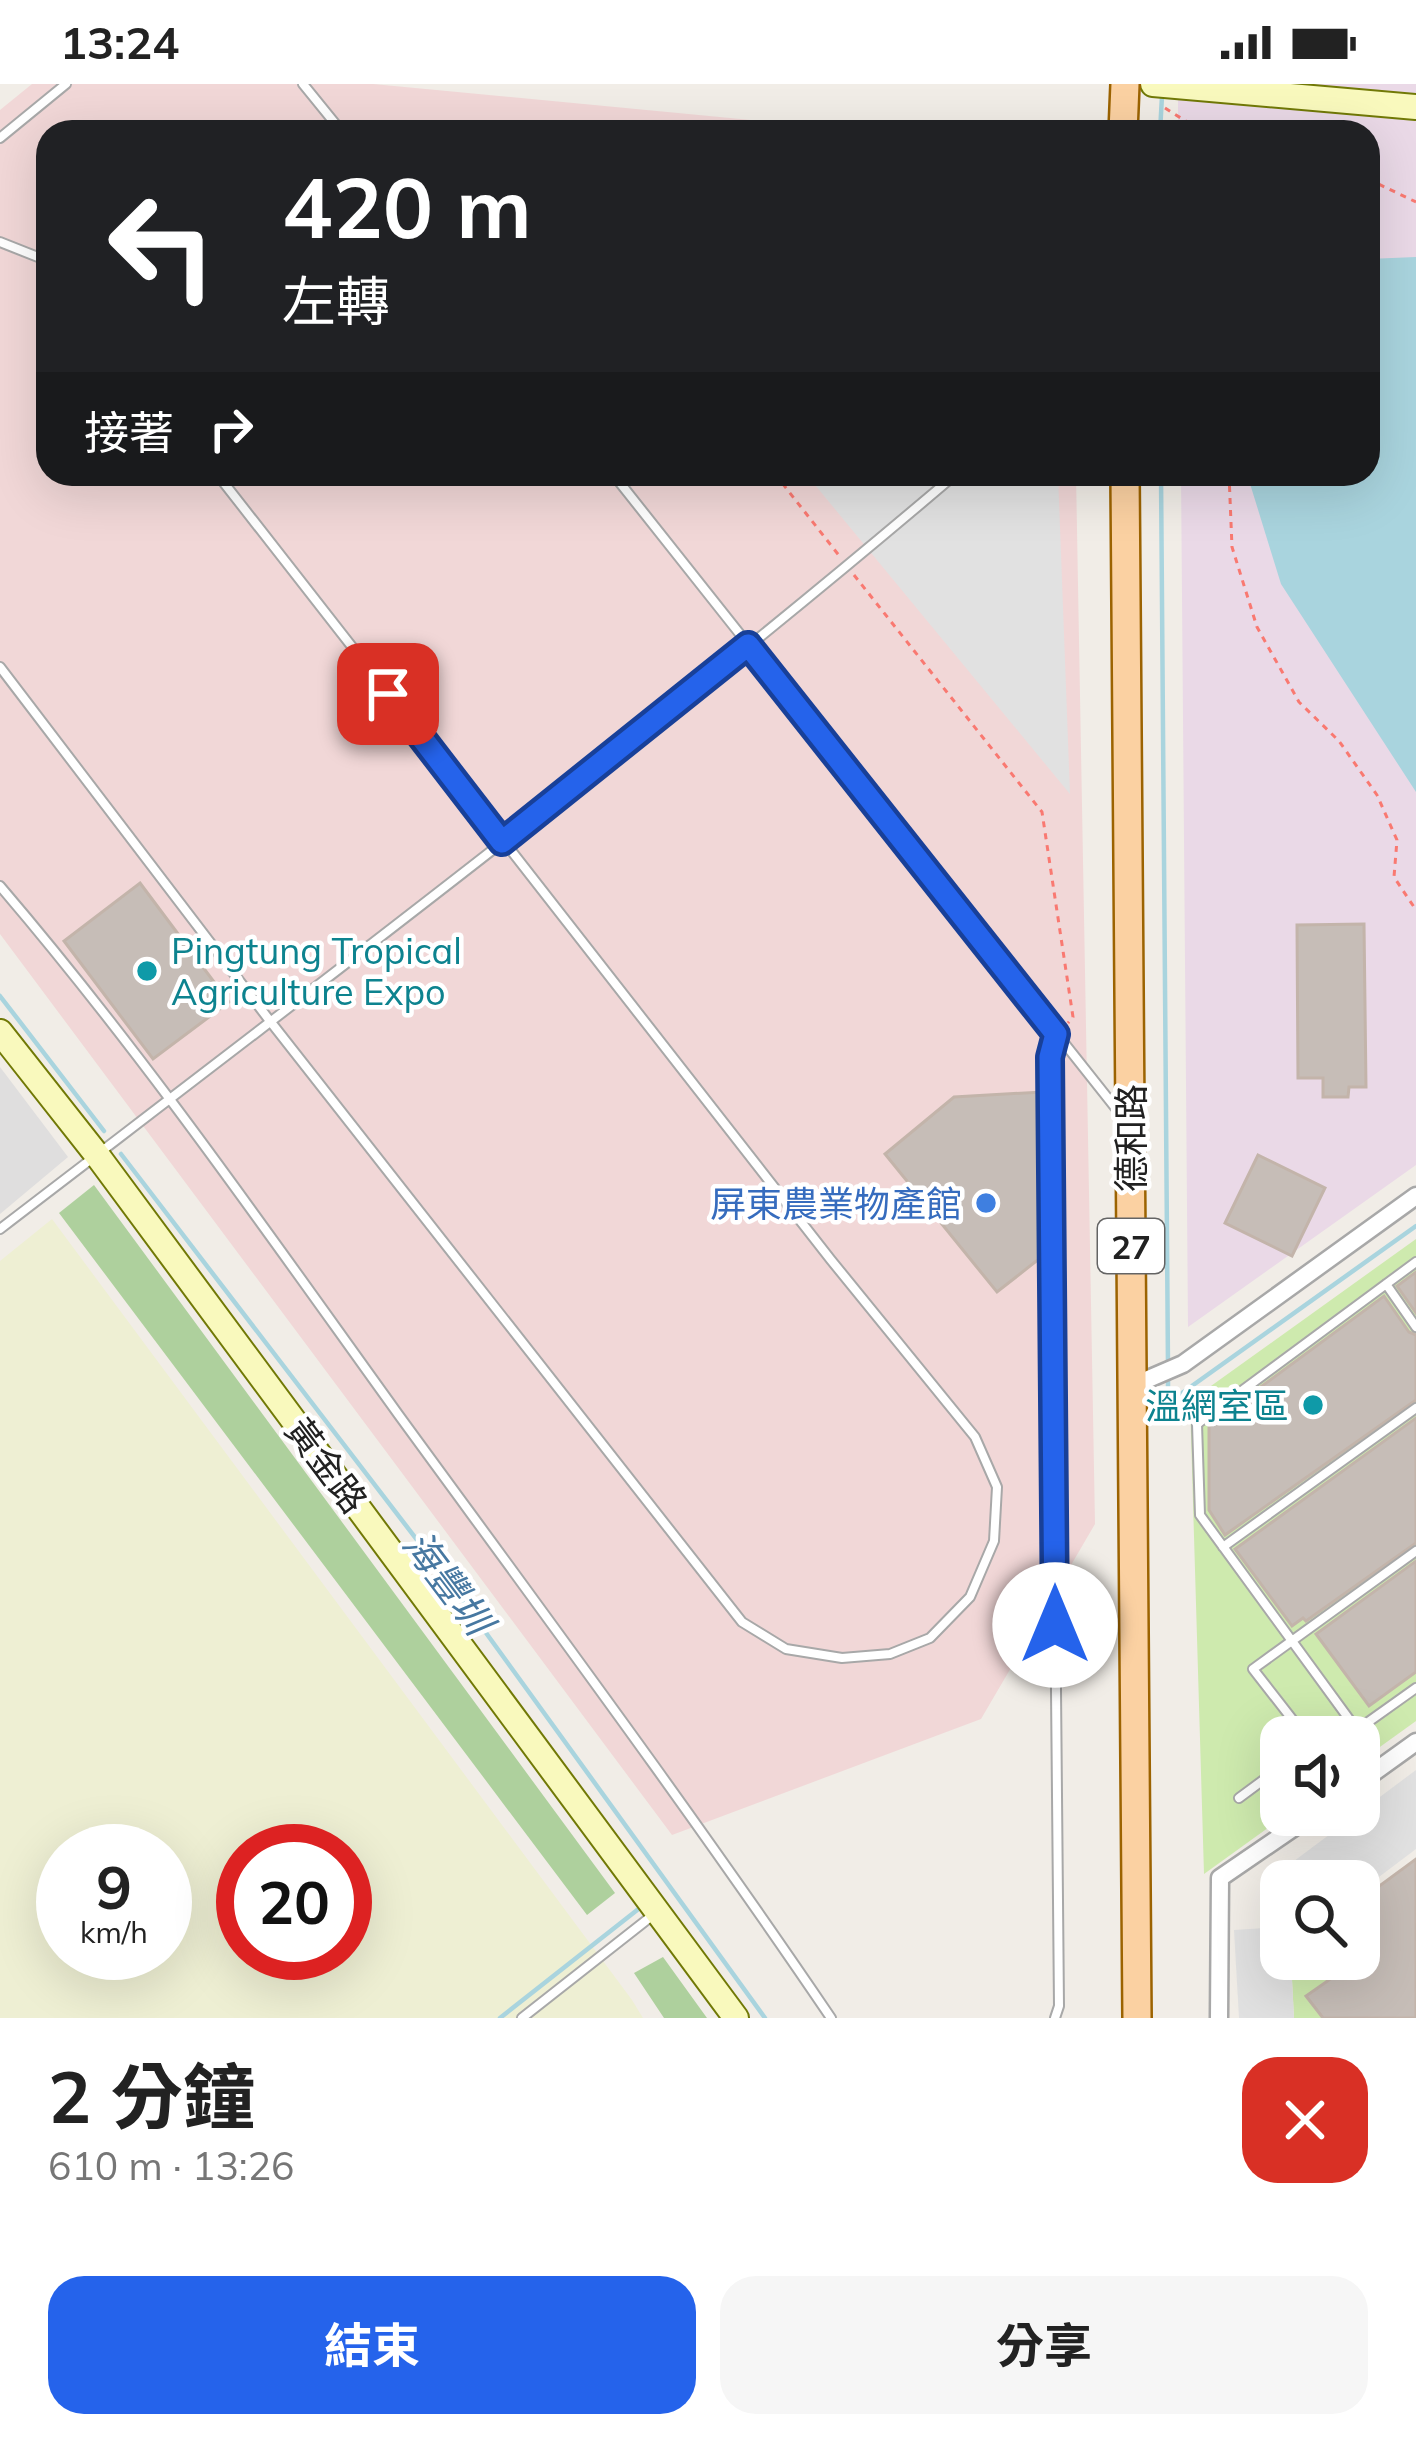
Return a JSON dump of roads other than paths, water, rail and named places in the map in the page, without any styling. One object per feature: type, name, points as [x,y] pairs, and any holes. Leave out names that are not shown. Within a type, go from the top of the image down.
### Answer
[{"type":"main road","points":[[1124,120],[1125,84]]},
{"type":"main road","name":"德和路","points":[[1126,486],[1137,2018]]},
{"type":"street","points":[[1153,84],[1416,107]]},
{"type":"street","name":"黃金路","points":[[0,1032],[97,1155],[736,2018]]},
{"type":"street","points":[[1132,1385],[1183,1364],[1416,1196]]},
{"type":"street","points":[[1380,1768],[1416,1742]]},
{"type":"street","points":[[1219,2018],[1220,1878],[1281,1836]]},
{"type":"lane","points":[[0,138],[66,84]]},
{"type":"lane","points":[[303,84],[332,120]]},
{"type":"lane","points":[[0,242],[36,256]]},
{"type":"lane","points":[[0,667],[270,1021],[742,1622],[786,1649],[842,1658],[890,1654],[930,1638],[970,1598],[994,1541],[998,1487],[975,1437],[226,486]]},
{"type":"lane","points":[[622,486],[1130,1127]]},
{"type":"lane","points":[[0,1229],[502,842],[942,486]]},
{"type":"lane","points":[[0,886],[170,1098],[710,1840],[831,2018]]},
{"type":"lane","points":[[1055,2018],[1059,2006],[1050,1057],[1056,1034]]},
{"type":"lane","points":[[1416,1262],[1197,1424],[1200,1515],[1357,1730],[1416,1688]]},
{"type":"lane","points":[[1386,1284],[1416,1327]]},
{"type":"lane","points":[[1223,1547],[1416,1408]]},
{"type":"lane","points":[[1290,1716],[1253,1669],[1416,1551]]},
{"type":"lane","points":[[1239,1798],[1260,1782]]},
{"type":"lane","points":[[522,2018],[659,1911]]},
{"type":"water","points":[[1416,257],[1416,792],[1281,584],[1251,486],[1380,486],[1380,258]]},
{"type":"waterway","points":[[1161,120],[1162,96]]},
{"type":"waterway","points":[[1161,486],[1168,1367]]},
{"type":"waterway","name":"海豐圳","points":[[0,996],[104,1131]]},
{"type":"waterway","name":"海豐圳","points":[[121,1154],[447,1579],[765,2018]]},
{"type":"waterway","points":[[1168,1403],[1416,1226]]},
{"type":"waterway","points":[[1168,1379],[1168,1403]]},
{"type":"waterway","points":[[500,2018],[641,1907]]},
{"type":"place","name":"Pingtung Tropical Agriculture Expo","points":[[147,971]]},
{"type":"place","name":"屏東農業物產館","points":[[986,1203]]},
{"type":"place","name":"溫網室區","points":[[1313,1405]]}]
